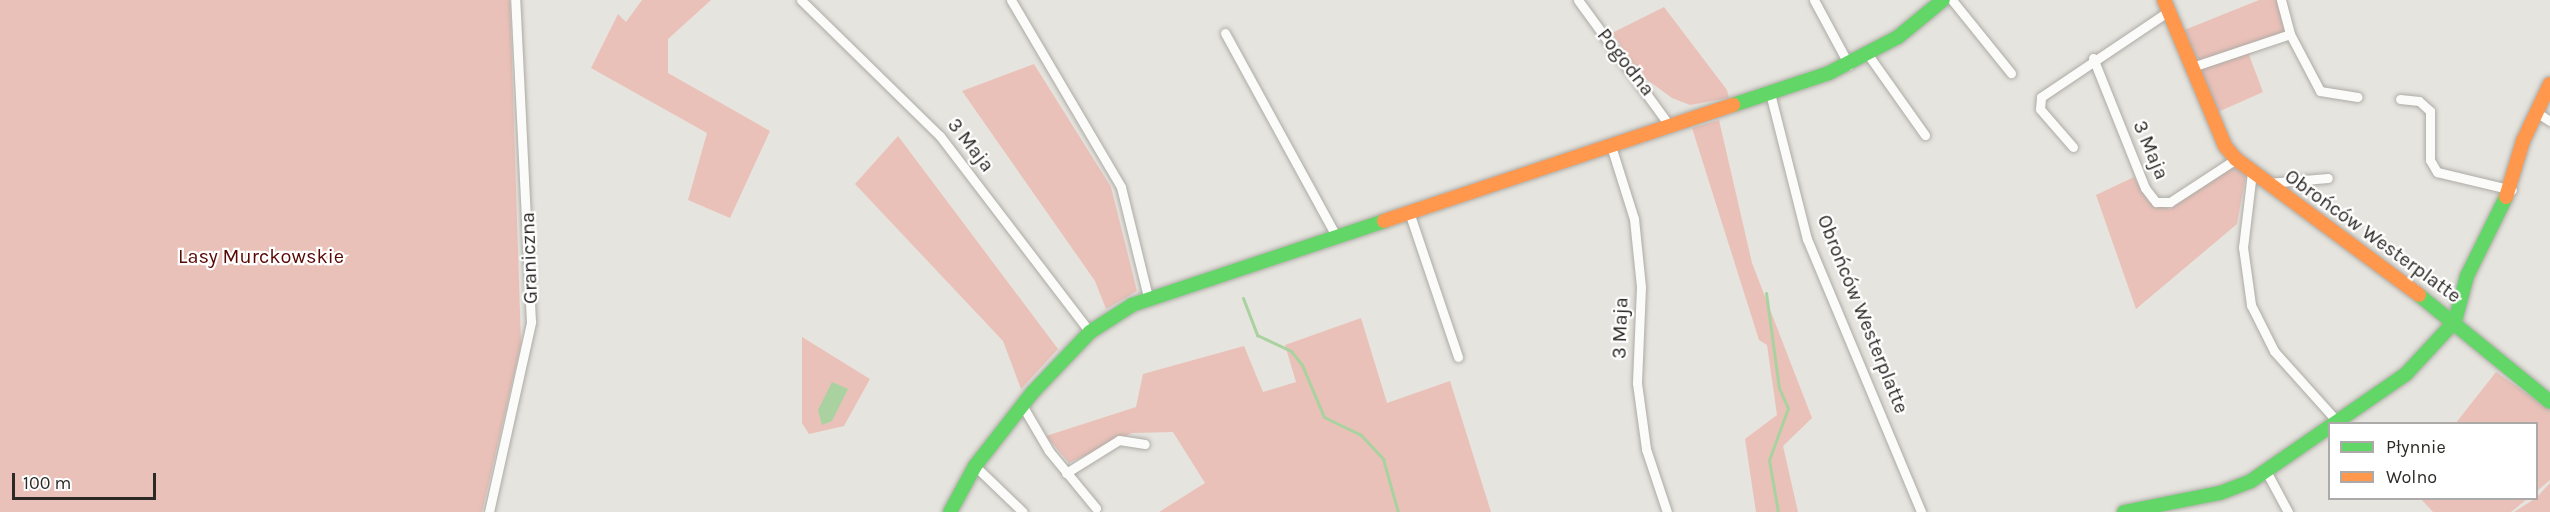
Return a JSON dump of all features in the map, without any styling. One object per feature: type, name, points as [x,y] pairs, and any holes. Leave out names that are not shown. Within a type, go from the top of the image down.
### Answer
[{"type":"street","name":"Graniczna","points":[[489,512],[531,322],[516,0]]},
{"type":"street","name":"3 Maja","points":[[801,0],[940,136],[1089,332]]},
{"type":"street","points":[[1011,0],[1121,187],[1148,297]]},
{"type":"street","name":"Pogodna","points":[[1578,0],[1670,126]]},
{"type":"street","points":[[1814,0],[1849,65]]},
{"type":"street","points":[[950,512],[975,466],[1022,405],[1089,332],[1148,297],[1611,146],[1849,65],[1869,56],[1943,0]]},
{"type":"street","points":[[1952,0],[2011,73]]},
{"type":"street","points":[[2281,0],[2290,34],[2320,91],[2358,97]]},
{"type":"street","points":[[2073,147],[2039,103],[2093,58],[2166,6],[2225,146],[2244,166],[2243,247],[2251,305],[2274,351],[2335,419]]},
{"type":"street","points":[[1226,33],[1336,236]]},
{"type":"street","points":[[2192,68],[2290,34]]},
{"type":"street","points":[[1869,56],[1925,135]]},
{"type":"street","name":"3 Maja","points":[[2093,58],[2145,188],[2156,202],[2170,202],[2244,166]]},
{"type":"street","name":"Obrońców Westerplatte","points":[[2331,422],[2406,374],[2455,321],[2468,276],[2512,190],[2536,112],[2550,84]]},
{"type":"street","name":"Obrońców Westerplatte","points":[[1770,93],[1807,239],[1921,512]]},
{"type":"street","points":[[2400,99],[2420,101],[2430,111],[2430,160],[2437,172],[2512,190]]},
{"type":"street","points":[[2536,112],[2550,121]]},
{"type":"street","name":"3 Maja","points":[[1611,146],[1634,219],[1641,287],[1637,383],[1646,448],[1667,512]]},
{"type":"street","name":"Obrońców Westerplatte","points":[[2244,166],[2455,321]]},
{"type":"street","name":"Obrońców Westerplatte","points":[[2268,183],[2328,178]]},
{"type":"street","points":[[1409,212],[1458,357]]},
{"type":"street","points":[[2455,321],[2550,402]]},
{"type":"street","points":[[1022,405],[1066,472],[1096,508]]},
{"type":"street","name":"Obrońców Westerplatte","points":[[2124,512],[2220,493],[2266,471],[2328,424]]},
{"type":"street","points":[[1066,472],[1119,440],[1145,444]]},
{"type":"street","points":[[975,466],[1023,512]]},
{"type":"street","points":[[2266,471],[2288,512]]},
{"type":"green space","name":"Lasy Murckowskie","points":[[0,0],[510,0],[521,344],[482,512],[0,512]]},
{"type":"green space","points":[[642,0],[711,0],[668,39],[668,73],[770,131],[730,218],[688,200],[707,133],[591,68],[618,14],[626,22]]},
{"type":"green space","points":[[2259,0],[2277,0],[2295,31],[2249,55],[2263,92],[2218,112],[2182,31]]},
{"type":"green space","points":[[1664,7],[1727,90],[1729,98],[1690,105],[1672,98],[1642,76],[1612,33]]},
{"type":"green space","points":[[1034,64],[1111,187],[1137,291],[1106,309],[1095,281],[962,91]]},
{"type":"green space","points":[[1719,120],[1752,263],[1812,418],[1783,446],[1798,512],[1756,512],[1745,439],[1777,415],[1767,345],[1759,340],[1692,128]]},
{"type":"green space","points":[[898,136],[1058,349],[1021,389],[1003,341],[855,184]]},
{"type":"green space","points":[[2235,165],[2246,174],[2237,224],[2136,309],[2096,195],[2134,177],[2149,202],[2170,209]]},
{"type":"green space","points":[[1361,318],[1387,403],[1450,381],[1491,512],[1159,512],[1205,483],[1173,432],[1132,433],[1069,463],[1046,436],[1136,407],[1143,374],[1244,346],[1263,392],[1296,382],[1285,345]]},
{"type":"green space","points":[[802,337],[870,379],[844,426],[809,434],[802,423]]},
{"type":"green space","points":[[2496,372],[2550,410],[2550,480],[2538,490],[2538,422],[2457,422]]},
{"type":"green space","points":[[2550,483],[2550,512],[2514,512],[2533,500],[2538,500],[2538,496]]},
{"type":"green space","points":[[2422,500],[2526,500],[2511,512],[2433,512]]},
{"type":"shaded area","points":[[832,382],[848,389],[832,421],[822,425],[818,410]]},
{"type":"waterway","points":[[1766,293],[1779,388],[1788,408],[1769,460],[1778,512]]},
{"type":"waterway","points":[[1243,298],[1257,335],[1291,351],[1302,365],[1324,417],[1361,435],[1383,459],[1398,512]]},
{"type":"traffic: fast","points":[[1733,105],[1829,73],[1898,37],[1943,0]]},
{"type":"traffic: fast","points":[[2336,422],[2406,374],[2455,321],[2467,276],[2506,197]]},
{"type":"traffic: fast","points":[[950,512],[975,466],[1032,393],[1090,332],[1132,305],[1384,221]]},
{"type":"traffic: fast","points":[[2419,295],[2550,402]]},
{"type":"traffic: fast","points":[[2124,512],[2220,493],[2251,481],[2328,428]]},
{"type":"traffic: slow","points":[[2164,0],[2225,146],[2236,159],[2419,295]]},
{"type":"traffic: slow","points":[[2506,197],[2523,141],[2550,84]]},
{"type":"traffic: slow","points":[[1384,221],[1733,105]]}]
